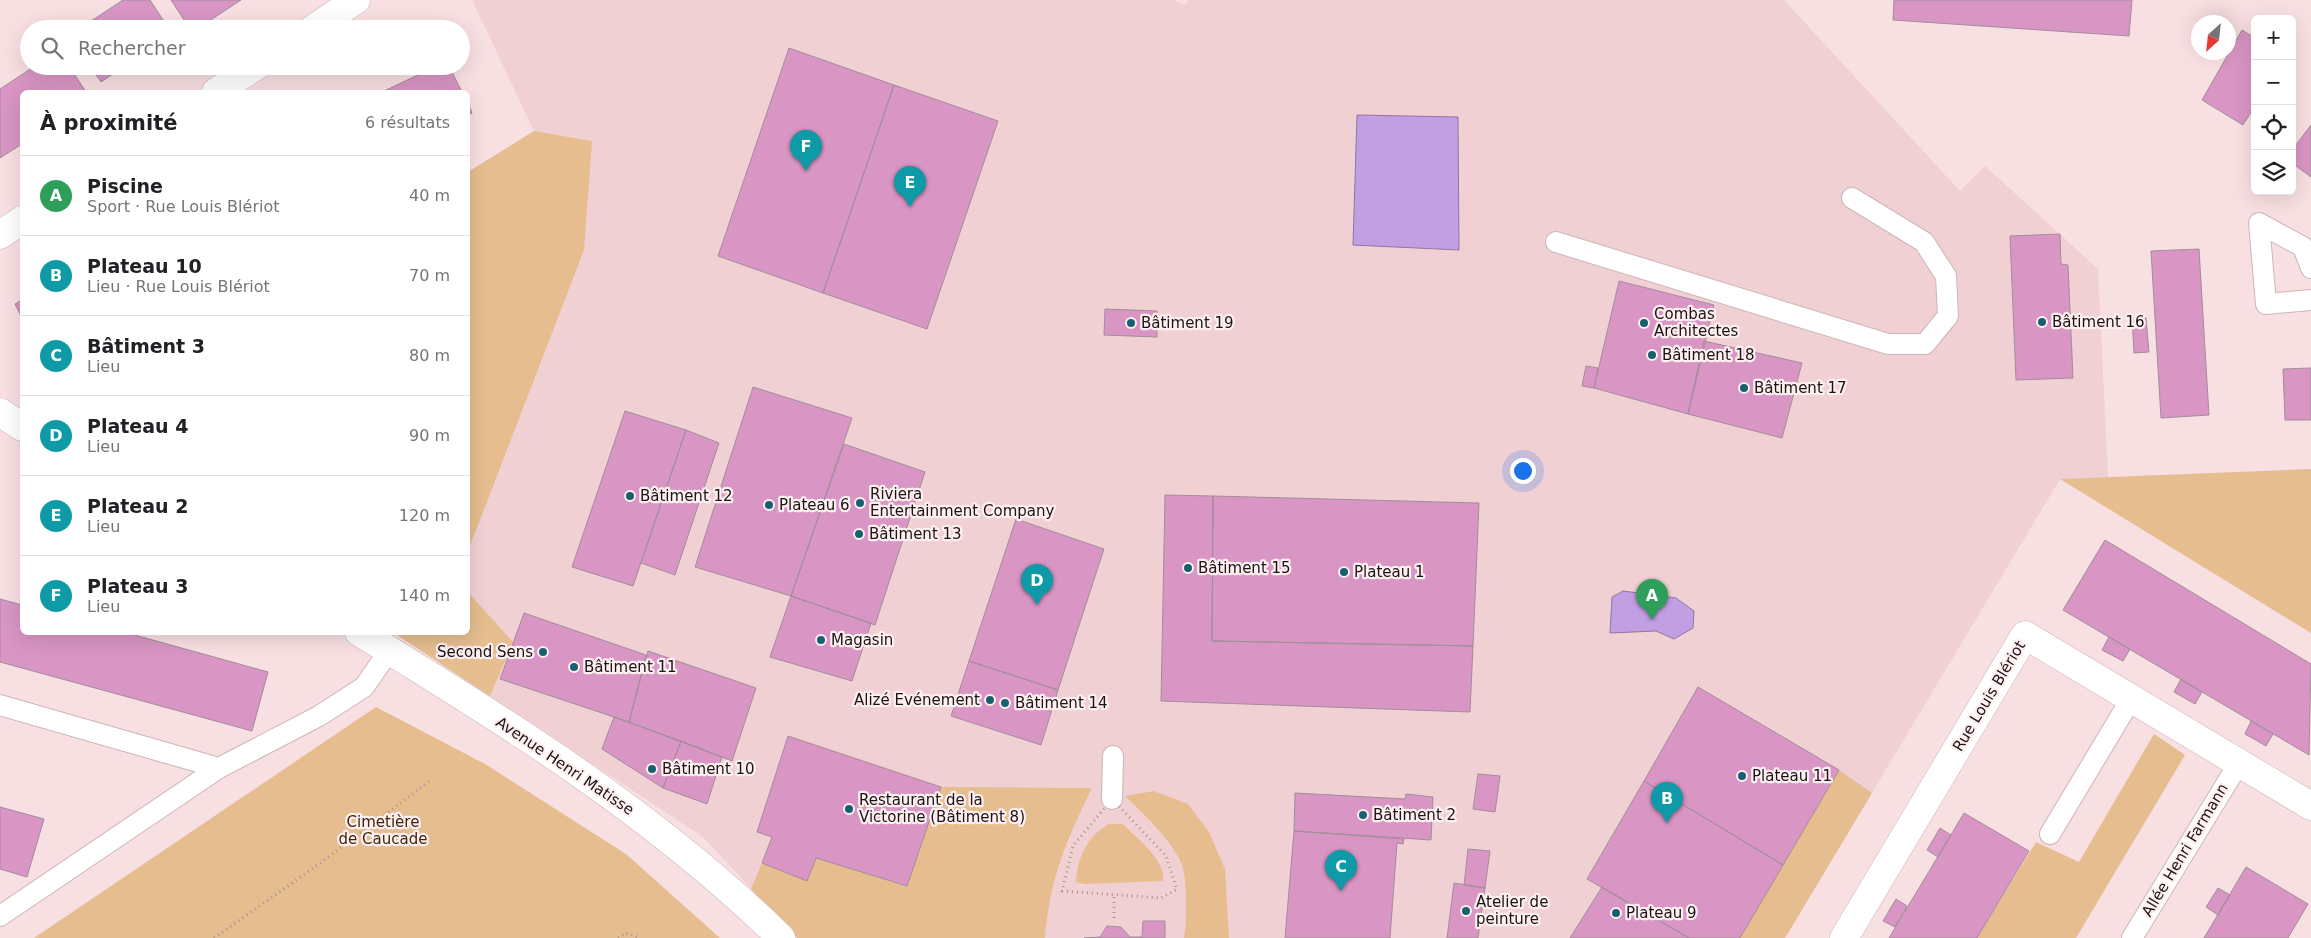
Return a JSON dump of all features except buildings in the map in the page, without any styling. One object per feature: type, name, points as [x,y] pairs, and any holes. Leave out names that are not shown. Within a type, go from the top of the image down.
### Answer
[{"type":"street","points":[[326,20],[356,0]]},
{"type":"street","points":[[219,90],[242,75]]},
{"type":"street","points":[[0,235],[20,221]]},
{"type":"street","points":[[0,412],[20,426]]},
{"type":"street","name":"Avenue Henri Matisse","points":[[364,635],[592,781],[682,849],[781,938]]},
{"type":"street","name":"Rue Louis Blériot","points":[[1844,938],[2025,635],[2311,806]]},
{"type":"lane","points":[[1556,242],[1888,344],[1925,344],[1948,316],[1946,276],[1924,242],[1852,198]]},
{"type":"lane","points":[[2311,268],[2303,247],[2260,222],[2266,304],[2311,300]]},
{"type":"lane","points":[[0,916],[219,768],[319,716],[364,687],[389,651]]},
{"type":"lane","points":[[2050,834],[2131,699]]},
{"type":"lane","points":[[0,704],[219,768]]},
{"type":"lane","points":[[1112,799],[1113,756]]},
{"type":"lane","name":"Allée Henri Farmann","points":[[2132,938],[2239,763]]},
{"type":"path","points":[[214,938],[308,872],[431,780]]},
{"type":"path","points":[[1112,799],[1166,856],[1177,889],[1162,898],[1114,894],[1062,891],[1073,846],[1112,799]]},
{"type":"path","points":[[1114,894],[1114,918]]},
{"type":"path","points":[[618,938],[626,933],[640,938]]},
{"type":"shaded area","points":[[472,0],[1173,0],[1184,5],[1189,0],[1784,0],[1960,191],[1985,166],[2098,269],[2108,477],[2060,479],[1785,938],[797,938],[703,837],[397,635],[470,635],[470,171],[534,131]]},
{"type":"shaded area","points":[[1357,115],[1458,117],[1459,250],[1353,245]]},
{"type":"shaded area","points":[[1623,591],[1676,598],[1694,611],[1693,628],[1674,639],[1656,631],[1610,633],[1612,597]]},
{"type":"green space","points":[[534,131],[592,141],[584,250],[470,546],[470,171]]},
{"type":"green space","points":[[2311,469],[2311,633],[2060,479]]},
{"type":"green space","points":[[470,594],[513,642],[490,696],[397,635],[470,635]]},
{"type":"green space","name":"Cimetière de Caucade","points":[[376,707],[485,764],[626,854],[720,938],[34,938]]},
{"type":"green space","points":[[2154,734],[2185,755],[2076,938],[1977,938],[2036,842],[2079,862]]},
{"type":"green space","points":[[1839,770],[1872,793],[1785,938],[1738,938]]},
{"type":"green space","points":[[941,787],[1092,788],[1074,825],[1055,878],[1045,938],[797,938],[751,889],[762,863],[816,858],[906,886]]},
{"type":"green space","points":[[1154,791],[1188,804],[1209,832],[1225,869],[1229,938],[1184,938],[1186,893],[1183,868],[1174,849],[1166,839],[1125,796]]},
{"type":"green space","points":[[1109,824],[1123,824],[1149,850],[1160,865],[1163,881],[1084,884],[1076,882],[1081,856],[1085,848],[1095,834]]},
{"type":"place","name":"Plateau 3","points":[[806,171]]},
{"type":"place","name":"Plateau 2","points":[[910,207]]},
{"type":"place","name":"Bâtiment 16","points":[[2042,322]]},
{"type":"place","name":"Bâtiment 19","points":[[1131,323]]},
{"type":"place","name":"Combas Architectes","points":[[1644,323]]},
{"type":"place","name":"Bâtiment 18","points":[[1652,355]]},
{"type":"place","name":"Bâtiment 17","points":[[1744,388]]},
{"type":"place","name":"Bâtiment 12","points":[[630,496]]},
{"type":"place","name":"Riviera Entertainment Company","points":[[860,503]]},
{"type":"place","name":"Plateau 6","points":[[769,505]]},
{"type":"place","name":"Bâtiment 13","points":[[859,534]]},
{"type":"place","name":"Bâtiment 15","points":[[1188,568]]},
{"type":"place","name":"Plateau 1","points":[[1344,572]]},
{"type":"place","name":"Plateau 4","points":[[1037,605]]},
{"type":"place","name":"Piscine","points":[[1652,620]]},
{"type":"place","name":"Magasin","points":[[821,640]]},
{"type":"place","name":"Second Sens","points":[[543,652]]},
{"type":"place","name":"Bâtiment 11","points":[[574,667]]},
{"type":"place","name":"Alizé Evénement","points":[[990,700]]},
{"type":"place","name":"Bâtiment 14","points":[[1005,703]]},
{"type":"place","name":"Bâtiment 10","points":[[652,769]]},
{"type":"place","name":"Plateau 11","points":[[1742,776]]},
{"type":"place","name":"Restaurant de la Victorine (Bâtiment 8)","points":[[849,809]]},
{"type":"place","name":"Bâtiment 2","points":[[1363,815]]},
{"type":"place","name":"Plateau 10","points":[[1667,823]]},
{"type":"place","name":"Bâtiment 3","points":[[1341,891]]},
{"type":"place","name":"Atelier de peinture","points":[[1466,911]]},
{"type":"place","name":"Plateau 9","points":[[1616,913]]}]
